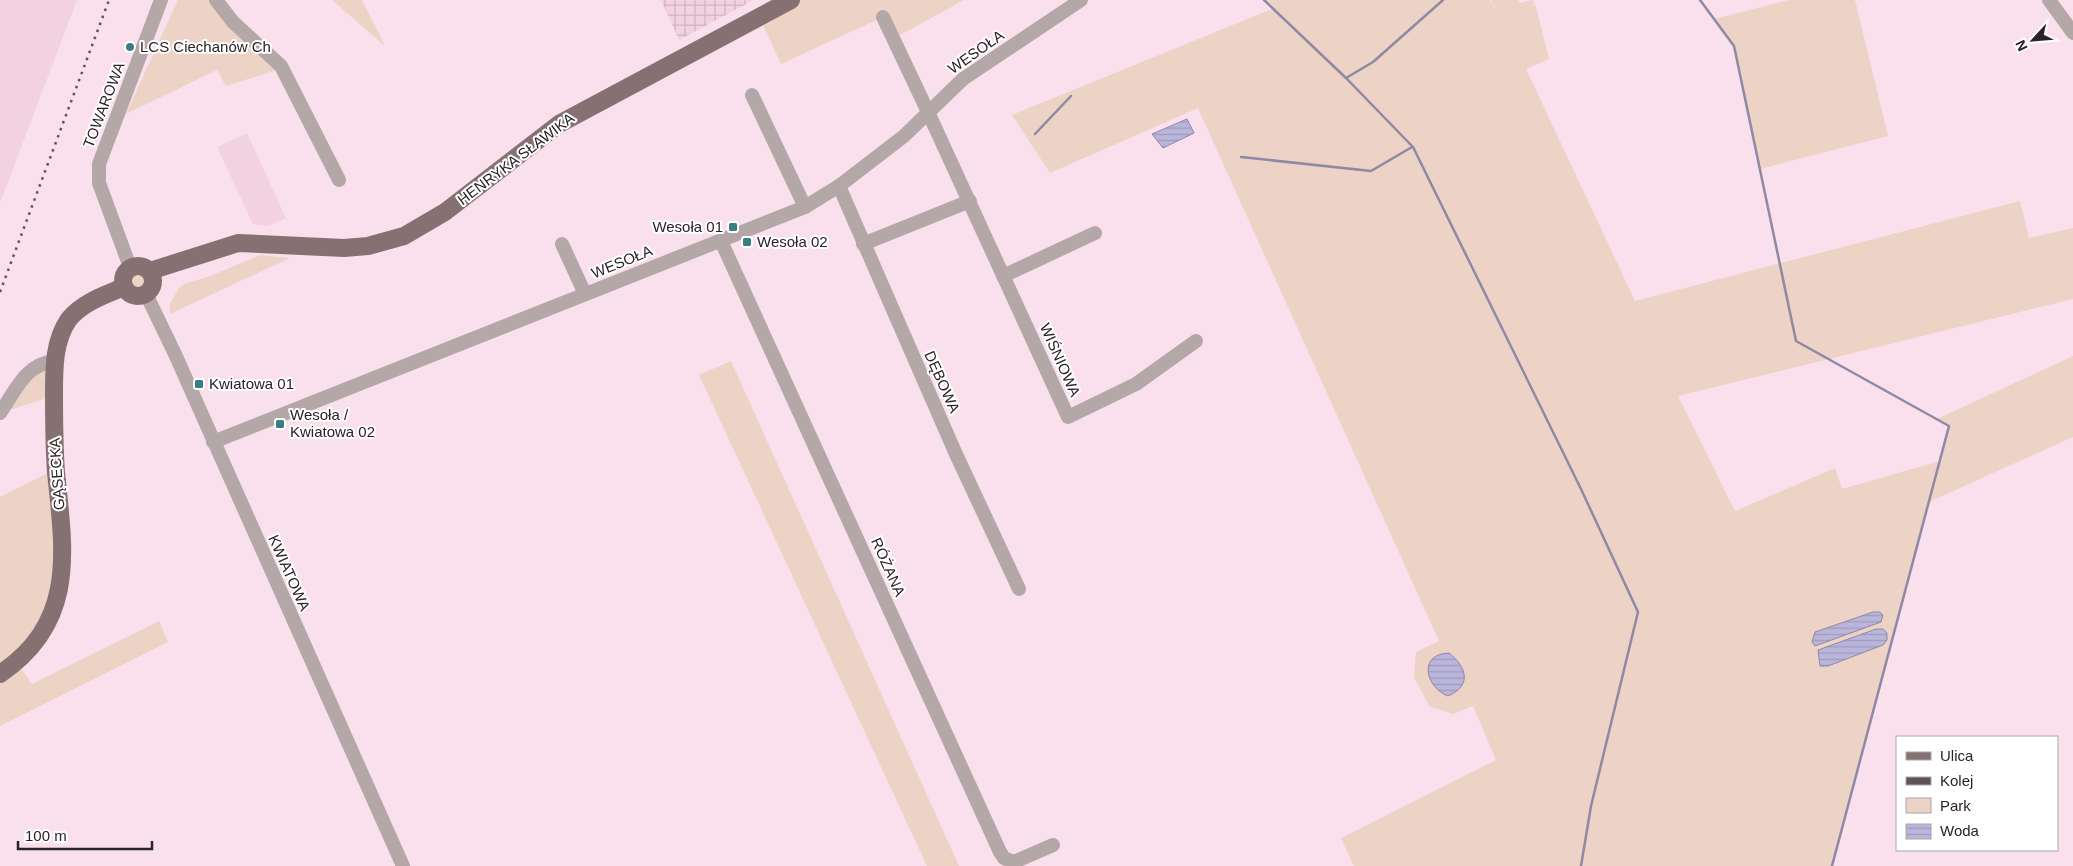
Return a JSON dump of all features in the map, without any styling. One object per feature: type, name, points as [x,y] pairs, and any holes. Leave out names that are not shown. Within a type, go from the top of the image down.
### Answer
[{"type":"main road","name":"HENRYKA SŁAWIKA","points":[[150,282],[227,245],[253,244],[344,248],[368,246],[404,236],[445,212],[559,124],[791,0]]},
{"type":"main road","points":[[143,266],[150,282],[134,295],[124,287],[124,274],[130,267],[143,266]]},
{"type":"main road","name":"GĄSECKA","points":[[0,674],[30,648],[43,630],[60,587],[63,561],[54,432],[55,362],[61,333],[81,307],[124,287]]},
{"type":"street","name":"TOWAROWA","points":[[130,267],[99,183],[99,164],[160,0]]},
{"type":"street","points":[[216,0],[233,22],[281,66],[339,180]]},
{"type":"street","name":"WESOŁA","points":[[213,442],[805,206],[839,186],[904,136],[963,79],[1081,0]]},
{"type":"street","points":[[2049,0],[2073,32]]},
{"type":"street","name":"WIŚNIOWA","points":[[883,17],[1068,417],[1136,384],[1196,341]]},
{"type":"street","points":[[752,95],[805,206]]},
{"type":"street","name":"DĘBOWA","points":[[839,186],[863,244],[1019,589]]},
{"type":"street","points":[[863,244],[970,202]]},
{"type":"street","points":[[1003,276],[1095,233]]},
{"type":"street","name":"RÓŻANA","points":[[721,241],[1000,852],[1004,858],[1014,862],[1053,845]]},
{"type":"street","points":[[562,244],[585,294]]},
{"type":"street","name":"KWIATOWA","points":[[150,282],[175,354],[213,442],[403,866]]},
{"type":"street","points":[[0,413],[27,373],[41,362],[55,362]]},
{"type":"shaded area","points":[[0,0],[77,0],[0,203]]},
{"type":"shaded area","points":[[661,0],[751,0],[752,1],[679,40]]},
{"type":"shaded area","points":[[247,133],[286,218],[268,226],[253,224],[217,147]]},
{"type":"green space","points":[[178,0],[212,0],[280,69],[226,86],[217,70],[126,114]]},
{"type":"green space","points":[[332,0],[362,0],[385,46]]},
{"type":"green space","points":[[791,0],[964,0],[893,39],[877,2],[883,17],[781,64],[759,16]]},
{"type":"green space","points":[[1265,0],[1490,0],[1502,22],[1491,0],[1518,0],[1519,3],[1532,0],[1536,7],[1549,59],[1526,69],[1635,301],[2020,201],[2029,238],[2073,228],[2073,299],[1678,396],[1735,511],[1835,468],[1842,489],[1940,461],[1949,426],[1937,419],[2073,356],[2073,437],[1929,502],[1832,866],[1354,866],[1341,838],[1496,760],[1473,706],[1453,714],[1429,706],[1414,677],[1416,652],[1439,641],[1198,108],[1050,173],[1012,115],[1272,9]]},
{"type":"green space","points":[[1789,0],[1855,0],[1888,136],[1760,169],[1734,46],[1714,19]]},
{"type":"green space","points":[[260,255],[290,258],[170,314],[170,304],[179,288],[186,283],[208,277]]},
{"type":"green space","points":[[138,272],[144,275],[147,281],[144,287],[138,290],[132,287],[129,281],[132,275]]},
{"type":"green space","points":[[55,361],[54,396],[0,413],[27,373]]},
{"type":"green space","points":[[731,361],[959,866],[927,866],[699,375]]},
{"type":"green space","points":[[56,469],[53,609],[0,674],[0,497]]},
{"type":"green space","points":[[159,621],[168,642],[0,726],[0,682],[20,667],[32,684]]},
{"type":"water","points":[[1187,119],[1194,133],[1163,148],[1152,134]]},
{"type":"water","points":[[1873,612],[1880,612],[1883,615],[1881,622],[1815,646],[1812,642],[1815,632]]},
{"type":"water","points":[[1876,629],[1883,629],[1887,633],[1887,640],[1883,645],[1828,666],[1820,666],[1818,650]]},
{"type":"water","points":[[1449,653],[1460,664],[1463,670],[1464,682],[1456,692],[1448,696],[1434,686],[1428,672],[1432,659]]},
{"type":"waterway","points":[[1264,0],[1346,78],[1373,62],[1443,0]]},
{"type":"waterway","points":[[1700,0],[1734,46],[1796,341],[1949,426],[1832,866]]},
{"type":"waterway","points":[[1346,78],[1413,147],[1581,489],[1638,612],[1591,806],[1581,866]]},
{"type":"waterway","points":[[1035,134],[1071,96]]},
{"type":"waterway","points":[[1241,157],[1371,171],[1412,147]]},
{"type":"railway","points":[[0,292],[109,0]]},
{"type":"place","name":"LCS Ciechanów Ch","points":[[130,47]]},
{"type":"place","name":"Wesoła 01","points":[[733,227]]},
{"type":"place","name":"Wesoła 02","points":[[747,242]]},
{"type":"place","name":"Kwiatowa 01","points":[[199,384]]},
{"type":"place","name":"Wesoła / Kwiatowa 02","points":[[280,424]]}]
